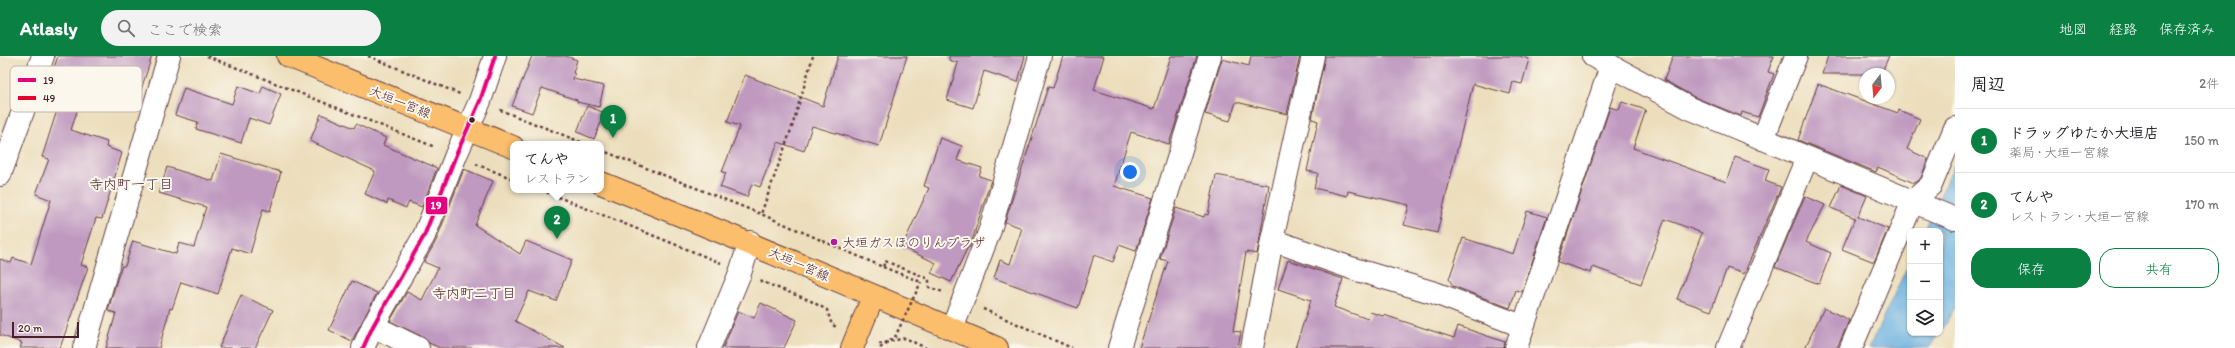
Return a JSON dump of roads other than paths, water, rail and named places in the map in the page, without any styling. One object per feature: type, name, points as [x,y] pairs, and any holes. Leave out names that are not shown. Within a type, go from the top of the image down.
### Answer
[{"type":"main road","name":"大垣一宮線","points":[[288,56],[510,146]]},
{"type":"main road","name":"大垣一宮線","points":[[604,183],[750,242],[873,297],[997,348]]},
{"type":"main road","points":[[852,348],[873,297]]},
{"type":"street","points":[[39,66],[43,56]]},
{"type":"street","points":[[84,348],[169,56]]},
{"type":"street","points":[[363,348],[373,326],[424,236],[456,155],[480,101],[495,56]]},
{"type":"street","points":[[952,329],[990,230],[1040,56]]},
{"type":"street","points":[[1119,348],[1210,56]]},
{"type":"street","points":[[1252,348],[1272,240],[1313,56]]},
{"type":"street","points":[[1763,139],[1796,56]]},
{"type":"street","points":[[1516,348],[1602,61],[1689,108],[1955,219]]},
{"type":"street","points":[[0,175],[23,112]]},
{"type":"street","points":[[1851,348],[1919,203],[1932,185],[1955,128]]},
{"type":"street","points":[[1728,348],[1807,158]]},
{"type":"street","points":[[1272,240],[1354,269],[1435,293],[1522,326]]},
{"type":"street","points":[[709,348],[740,273],[750,242]]},
{"type":"street","points":[[373,326],[418,348]]},
{"type":"water","points":[[1955,163],[1955,308],[1943,327],[1943,228],[1925,228]]},
{"type":"water","points":[[1907,267],[1907,336],[1937,336],[1929,348],[1869,348]]},
{"type":"place","name":"ドラッグゆたか大垣店","points":[[613,138]]},
{"type":"place","name":"てんや","points":[[557,239]]},
{"type":"place","name":"大垣ガスほのりんプラザ","points":[[834,242]]},
{"type":"district","name":"寺内町一丁目","points":[[131,184]]},
{"type":"district","name":"寺内町二丁目","points":[[474,293]]}]
